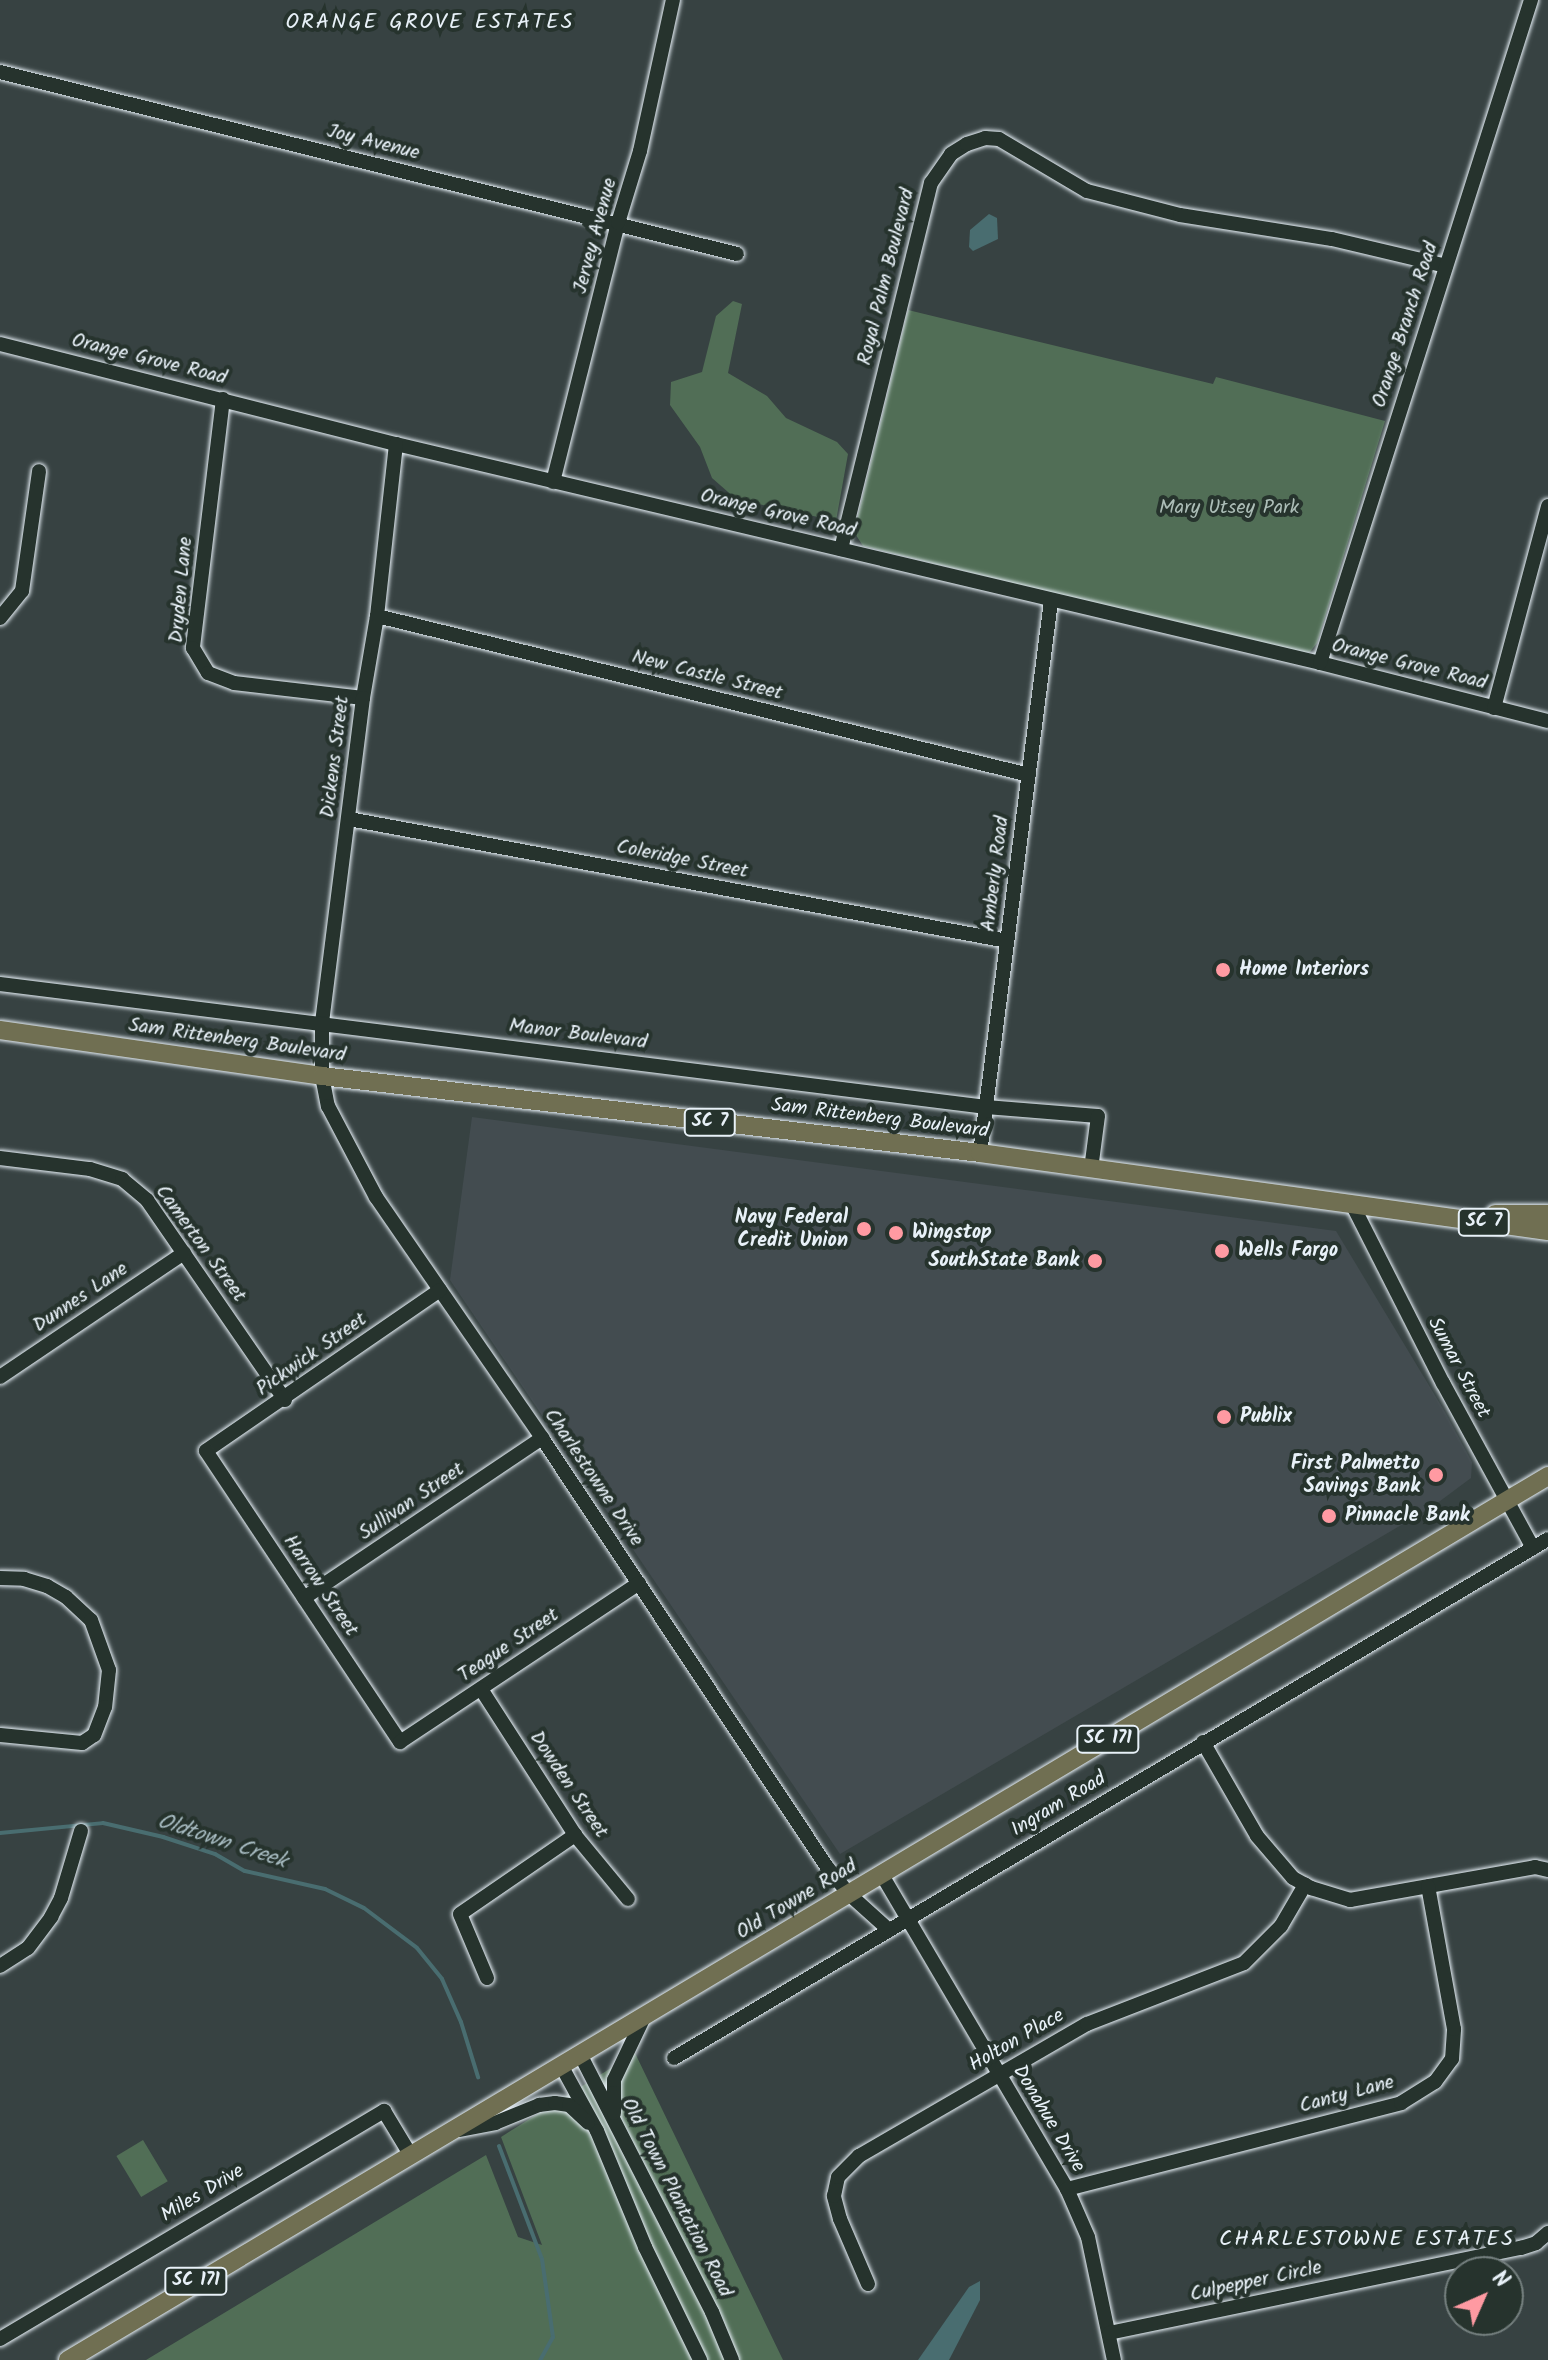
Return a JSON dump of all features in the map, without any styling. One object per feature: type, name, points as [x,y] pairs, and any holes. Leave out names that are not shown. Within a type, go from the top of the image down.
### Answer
[{"type":"main road","name":"Sam Rittenberg Boulevard","points":[[0,1030],[322,1076],[980,1153],[1548,1231]]},
{"type":"main road","name":"Sam Rittenberg Boulevard","points":[[1420,1213],[1548,1214]]},
{"type":"main road","name":"Old Towne Road","points":[[68,2360],[1548,1476]]},
{"type":"street","name":"Jervey Avenue","points":[[553,482],[618,223],[640,151],[673,0]]},
{"type":"street","name":"Orange Branch Road","points":[[1320,663],[1531,0]]},
{"type":"street","name":"Joy Avenue","points":[[0,72],[737,254]]},
{"type":"street","name":"Royal Palm Boulevard","points":[[841,549],[931,183],[951,154],[967,144],[985,138],[999,139],[1087,191],[1180,215],[1332,239],[1446,266]]},
{"type":"street","name":"Orange Grove Road","points":[[0,344],[396,444],[1320,663],[1548,721]]},
{"type":"street","name":"Dryden Lane","points":[[223,399],[193,648],[208,673],[234,683],[363,698]]},
{"type":"street","name":"Dickens Street","points":[[322,1076],[322,1023],[363,698],[377,616],[396,444]]},
{"type":"street","points":[[0,618],[22,591],[39,471]]},
{"type":"street","points":[[1494,708],[1548,506]]},
{"type":"street","name":"Amberly Road","points":[[980,1153],[1051,601]]},
{"type":"street","name":"New Castle Street","points":[[377,616],[1029,775]]},
{"type":"street","name":"Coleridge Street","points":[[349,819],[1007,941]]},
{"type":"street","name":"Manor Boulevard","points":[[0,984],[986,1107],[1098,1116],[1091,1169]]},
{"type":"street","name":"Charlestowne Drive","points":[[322,1076],[328,1106],[355,1162],[827,1867],[849,1894],[889,1930]]},
{"type":"street","name":"Camerton Street","points":[[0,1158],[90,1169],[122,1179],[147,1200],[285,1400]]},
{"type":"street","name":"Sumar Street","points":[[1352,1204],[1533,1548]]},
{"type":"street","name":"Dunnes Lane","points":[[0,1377],[184,1253]]},
{"type":"street","name":"Pickwick Street","points":[[206,1451],[285,1400],[440,1290]]},
{"type":"street","name":"Sullivan Street","points":[[304,1598],[542,1438]]},
{"type":"street","name":"Harrow Street","points":[[206,1451],[400,1742]]},
{"type":"street","name":"Ingram Road","points":[[674,2058],[1548,1539]]},
{"type":"street","points":[[0,1578],[24,1579],[47,1586],[91,1620],[103,1645],[109,1670],[100,1728],[82,1743],[0,1735]]},
{"type":"street","name":"Teague Street","points":[[400,1742],[639,1583]]},
{"type":"street","name":"Dowden Street","points":[[481,1689],[575,1835],[628,1899]]},
{"type":"street","points":[[1203,1742],[1257,1836],[1277,1862],[1305,1885],[1350,1900],[1535,1867],[1548,1870]]},
{"type":"street","points":[[0,1966],[28,1948],[51,1917],[61,1898],[81,1831]]},
{"type":"street","points":[[487,1978],[460,1914],[575,1835]]},
{"type":"street","name":"Donahue Drive","points":[[882,1875],[1067,2189],[1088,2237],[1114,2360]]},
{"type":"street","name":"Holton Place","points":[[868,2284],[840,2219],[834,2196],[838,2177],[859,2156],[1098,2019],[1244,1963],[1281,1926],[1305,1885]]},
{"type":"street","name":"Canty Lane","points":[[1067,2189],[1401,2103],[1435,2082],[1452,2059],[1454,2029],[1428,1886]]},
{"type":"street","points":[[445,2133],[495,2123],[539,2105],[555,2103],[569,2105],[597,2131],[614,2121],[614,2080],[644,2017]]},
{"type":"street","name":"Old Town Plantation Road","points":[[581,2056],[712,2312],[732,2360]]},
{"type":"street","name":"Old Town Plantation Road","points":[[562,2067],[597,2131],[645,2247],[700,2360]]},
{"type":"street","name":"Miles Drive","points":[[0,2339],[384,2111],[410,2154]]},
{"type":"street","name":"Culpepper Circle","points":[[1109,2333],[1521,2248],[1536,2243],[1548,2233]]},
{"type":"shaded area","points":[[472,1117],[1336,1231],[1445,1412],[1472,1462],[1471,1478],[1432,1507],[840,1854],[450,1280]]},
{"type":"green space","points":[[733,301],[742,304],[728,373],[767,396],[786,418],[837,442],[848,454],[836,521],[736,499],[712,478],[700,447],[670,405],[671,382],[702,372],[716,316]]},
{"type":"green space","name":"Mary Utsey Park","points":[[908,310],[1213,384],[1216,377],[1385,421],[1317,643],[1310,652],[1298,653],[863,546],[854,532]]},
{"type":"green space","points":[[635,2053],[783,2360],[146,2360],[486,2155],[518,2237],[542,2245],[501,2137]]},
{"type":"green space","points":[[143,2140],[168,2181],[141,2197],[116,2156]]},
{"type":"water","points":[[989,214],[997,218],[998,239],[973,251],[969,247],[970,230]]},
{"type":"water","points":[[980,2281],[980,2300],[949,2360],[918,2360],[969,2287]]},
{"type":"waterway","name":"Oldtown Creek","points":[[0,1833],[103,1823],[163,1837],[215,1854],[245,1871],[325,1889],[364,1908],[417,1948],[442,1979],[461,2022],[478,2077]]},
{"type":"waterway","name":"Oldtown Creek","points":[[499,2146],[542,2259],[553,2337],[540,2360]]},
{"type":"place","name":"Home Interiors","points":[[1223,970]]},
{"type":"place","name":"Navy Federal Credit Union","points":[[864,1229]]},
{"type":"place","name":"Wingstop","points":[[896,1233]]},
{"type":"place","name":"Wells Fargo","points":[[1222,1251]]},
{"type":"place","name":"SouthState Bank","points":[[1095,1261]]},
{"type":"place","name":"Publix","points":[[1224,1417]]},
{"type":"place","name":"First Palmetto Savings Bank","points":[[1436,1475]]},
{"type":"place","name":"Pinnacle Bank","points":[[1329,1516]]},
{"type":"district","name":"ORANGE GROVE ESTATES","points":[[430,23]]},
{"type":"district","name":"CHARLESTOWNE ESTATES","points":[[1367,2240]]}]
